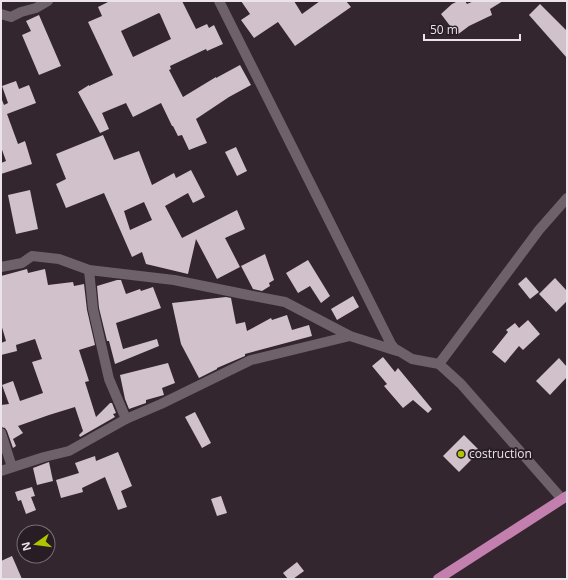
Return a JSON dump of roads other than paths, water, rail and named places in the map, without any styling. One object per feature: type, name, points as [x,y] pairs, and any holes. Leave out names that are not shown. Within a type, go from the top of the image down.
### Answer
[{"type":"main road","points":[[438,579],[565,498]]},
{"type":"street","points":[[1,14],[11,17],[21,12],[36,8],[48,1]]},
{"type":"street","points":[[219,1],[391,344],[394,348],[412,359],[439,364],[461,384],[565,498]]},
{"type":"street","points":[[439,364],[538,230],[567,198]]},
{"type":"street","points":[[1,267],[22,263],[32,256],[59,259],[89,270],[174,280],[285,302],[350,336],[404,354]]},
{"type":"street","points":[[89,270],[93,308],[109,379],[126,419]]},
{"type":"street","points":[[1,471],[44,457],[69,451],[126,419],[161,404],[251,360],[350,336]]},
{"type":"street","points":[[1,433],[12,467]]},
{"type":"place","name":"costruction","points":[[461,454]]}]
